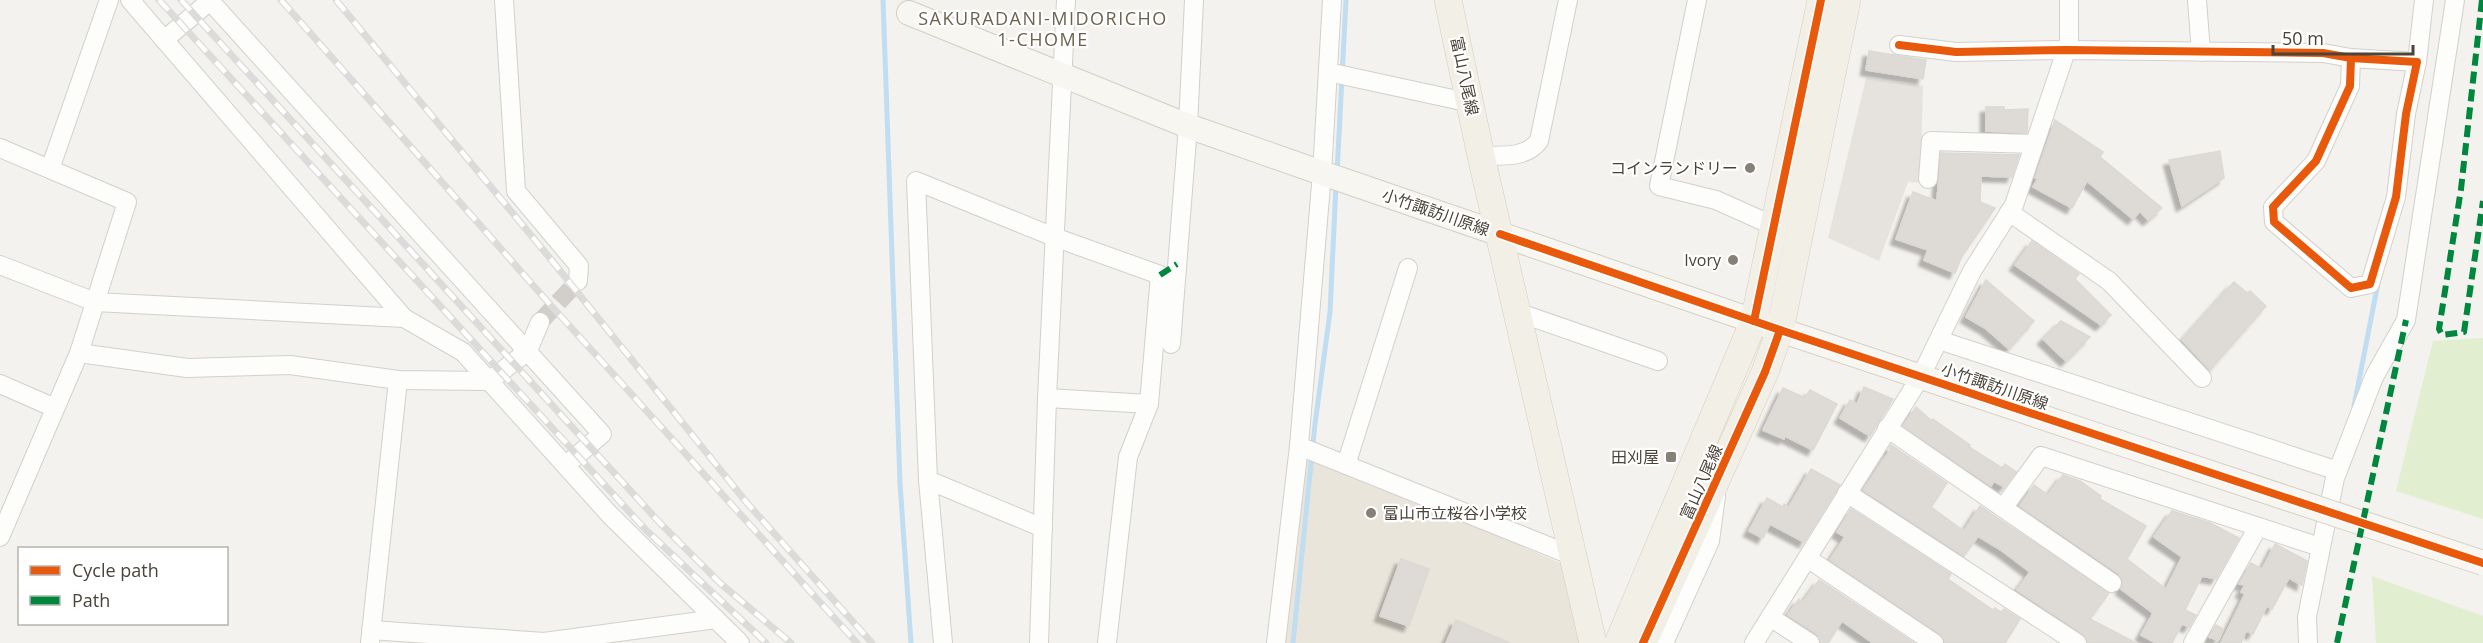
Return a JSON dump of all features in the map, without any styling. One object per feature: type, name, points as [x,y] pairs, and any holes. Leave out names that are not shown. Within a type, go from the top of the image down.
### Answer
[{"type":"main road","name":"富山八尾線","points":[[1448,0],[1481,156],[1593,643]]},
{"type":"main road","name":"富山八尾線","points":[[1618,643],[1754,321],[1821,0]]},
{"type":"main road","name":"富山八尾線","points":[[1643,643],[1765,372],[1780,330],[1846,0]]},
{"type":"main road","name":"小竹諏訪川原線","points":[[909,14],[1188,126],[1322,173],[1780,330],[2483,563]]},
{"type":"street","points":[[50,169],[109,0]]},
{"type":"street","points":[[130,0],[404,318],[463,352],[610,515],[740,643]]},
{"type":"street","points":[[504,0],[516,191],[579,266],[578,281]]},
{"type":"street","points":[[1039,643],[1047,398],[1066,0]]},
{"type":"street","points":[[1171,344],[1188,126],[1194,0]]},
{"type":"street","points":[[1276,643],[1299,446],[1322,173],[1332,0]]},
{"type":"street","points":[[1481,156],[1520,154],[1533,149],[1539,141],[1568,0]]},
{"type":"street","points":[[1697,0],[1659,186],[1716,200],[1774,226]]},
{"type":"street","points":[[1754,643],[1921,375],[1972,271],[2009,212],[2069,42],[2069,0]]},
{"type":"street","points":[[2197,0],[2201,52]]},
{"type":"street","points":[[2351,58],[2350,86],[2316,161],[2273,207],[2274,222],[2351,288],[2370,284],[2396,197],[2424,0]]},
{"type":"street","points":[[2308,643],[2307,617],[2320,547],[2338,471],[2374,377],[2406,320],[2455,0]]},
{"type":"street","points":[[165,40],[210,1],[602,434],[566,465]]},
{"type":"street","points":[[1899,45],[1956,52],[2066,50],[2323,53],[2351,58],[2417,62]]},
{"type":"street","points":[[1328,72],[1471,103]]},
{"type":"street","points":[[1928,179],[1931,141],[2034,144]]},
{"type":"street","points":[[0,148],[127,202],[79,353],[0,537]]},
{"type":"street","points":[[943,643],[928,480],[916,181],[1054,237],[1160,275],[1149,404],[1128,457],[1107,643]]},
{"type":"street","points":[[2009,212],[2109,281],[2202,378]]},
{"type":"street","points":[[0,264],[95,302],[404,318]]},
{"type":"street","points":[[1346,465],[1408,268]]},
{"type":"street","points":[[1517,312],[1658,361]]},
{"type":"street","points":[[79,353],[187,368],[290,365],[398,380],[489,381],[528,351],[540,322]]},
{"type":"street","points":[[1939,340],[2338,471]]},
{"type":"street","points":[[398,380],[370,636],[544,642],[660,635],[716,619]]},
{"type":"street","points":[[0,384],[55,408]]},
{"type":"street","points":[[1047,398],[1149,404]]},
{"type":"street","points":[[1887,428],[2112,583]]},
{"type":"street","points":[[1299,446],[1573,556]]},
{"type":"street","points":[[2004,508],[2041,456],[2320,547]]},
{"type":"street","points":[[1664,643],[1710,542],[1718,476]]},
{"type":"street","points":[[928,480],[1043,528]]},
{"type":"street","points":[[1847,493],[2077,643]]},
{"type":"street","points":[[2193,643],[2258,527]]},
{"type":"street","points":[[1807,558],[1934,643]]},
{"type":"street","points":[[1770,617],[1810,643]]},
{"type":"shaded area","points":[[1866,78],[1923,86],[1920,183],[1908,182],[1879,261],[1828,238]]},
{"type":"shaded area","name":"富山市立桜谷小学校","points":[[1319,458],[1565,565],[1580,643],[1281,643],[1302,462]]},
{"type":"green space","points":[[2483,338],[2483,519],[2396,491],[2433,341]]},
{"type":"green space","points":[[2372,576],[2483,616],[2483,643],[2376,643]]},
{"type":"building","points":[[1869,51],[1926,60],[1923,79],[1866,70]]},
{"type":"building","points":[[1986,107],[2004,107],[2004,110],[2028,109],[2027,133],[1986,131]]},
{"type":"building","points":[[2055,120],[2103,152],[2100,157],[2162,208],[2148,220],[2140,211],[2133,219],[2087,181],[2072,208],[2033,187],[2038,178],[2035,178]]},
{"type":"building","points":[[2220,151],[2224,178],[2182,206],[2169,160]]},
{"type":"building","points":[[1941,153],[2019,155],[2012,177],[1981,176],[1980,202],[1995,208],[1962,256],[1955,273],[1924,260],[1928,250],[1896,239],[1913,192],[1937,201]]},
{"type":"building","points":[[2032,241],[2079,274],[2075,279],[2111,315],[2101,325],[2015,265]]},
{"type":"building","points":[[1986,280],[2034,321],[2009,349],[1985,328],[1966,317]]},
{"type":"building","points":[[2234,282],[2247,293],[2250,291],[2266,306],[2210,370],[2182,340]]},
{"type":"building","points":[[2061,321],[2090,337],[2066,361],[2043,339]]},
{"type":"building","points":[[1864,387],[1893,399],[1870,436],[1840,418],[1850,400],[1857,404]]},
{"type":"building","points":[[1783,388],[1805,398],[1810,390],[1837,404],[1813,450],[1785,436],[1784,439],[1763,430]]},
{"type":"building","points":[[1916,407],[1932,421],[1933,419],[1970,445],[1969,447],[2002,468],[2005,464],[2016,472],[2004,487],[1994,481],[1991,486],[1903,426]]},
{"type":"building","points":[[1891,445],[1947,483],[1931,507],[1964,531],[1980,506],[2109,593],[2090,619],[2136,643],[2088,643],[2083,634],[2017,590],[2030,572],[2001,550],[1978,536],[1964,556],[1863,490],[1891,449],[1889,448]]},
{"type":"building","points":[[1811,469],[1840,485],[1804,542],[1770,524],[1763,538],[1749,531],[1767,498],[1783,507],[1784,504],[1789,507]]},
{"type":"building","points":[[2063,475],[2080,481],[2101,496],[2100,499],[2146,526],[2127,559],[2166,589],[2182,557],[2154,537],[2172,511],[2210,523],[2239,538],[2216,579],[2202,576],[2185,610],[2196,615],[2189,627],[2182,624],[2172,643],[2156,643],[2141,635],[2153,613],[2121,589],[2123,583],[2119,574],[2020,506],[2034,485],[2048,495]]},
{"type":"building","points":[[1851,509],[1951,574],[1948,579],[1993,610],[1995,608],[2001,612],[2004,609],[2020,619],[2005,643],[1945,643],[1940,634],[1830,560],[1845,537],[1837,532]]},
{"type":"building","points":[[2275,544],[2307,561],[2302,585],[2289,578],[2272,609],[2267,606],[2253,634],[2246,631],[2241,643],[2221,643],[2245,594],[2241,592],[2245,585],[2239,584],[2251,563],[2262,569]]},
{"type":"building","points":[[1401,559],[1429,569],[1409,626],[1380,616]]},
{"type":"building","points":[[1819,580],[1914,643],[1873,643],[1842,621],[1828,643],[1821,643],[1817,634],[1788,615],[1799,599],[1803,602]]},
{"type":"building","points":[[1456,620],[1510,643],[1446,643]]},
{"type":"building","points":[[2216,625],[2223,629],[2218,640],[2209,637]]},
{"type":"waterway","points":[[883,0],[900,483],[911,643]]},
{"type":"waterway","points":[[1337,173],[1346,0]]},
{"type":"waterway","points":[[1293,643],[1315,424],[1330,312],[1336,185]]},
{"type":"waterway","points":[[2354,406],[2378,283]]},
{"type":"tunnel","points":[[540,322],[578,281]]},
{"type":"railway","points":[[159,0],[646,530],[766,643]]},
{"type":"railway","points":[[181,0],[660,523],[720,583],[791,643]]},
{"type":"railway","points":[[281,0],[547,301],[857,643]]},
{"type":"railway","points":[[336,0],[549,257],[747,503],[872,643]]},
{"type":"marked path","points":[[2482,0],[2461,189],[2439,329],[2442,335],[2464,332],[2483,201]]},
{"type":"marked path","points":[[1160,275],[1177,264]]},
{"type":"marked path","points":[[2337,643],[2406,320]]},
{"type":"cycle path","points":[[1754,321],[1821,0]]},
{"type":"cycle path","points":[[1899,45],[1956,52],[2066,50],[2323,53],[2351,58],[2417,62],[2406,114],[2396,197],[2370,284],[2351,288],[2274,222],[2273,207],[2316,161],[2350,86],[2351,58]]},
{"type":"cycle path","points":[[1500,234],[1780,330],[2483,563]]},
{"type":"cycle path","points":[[1643,643],[1765,372],[1780,330]]},
{"type":"place","name":"コインランドリー","points":[[1750,168]]},
{"type":"place","name":"Ivory","points":[[1733,260]]},
{"type":"place","name":"田刈屋","points":[[1671,457]]},
{"type":"place","name":"富山市立桜谷小学校","points":[[1371,513]]},
{"type":"district","name":"SAKURADANI-MIDORICHO 1-CHOME","points":[[1043,29]]}]
